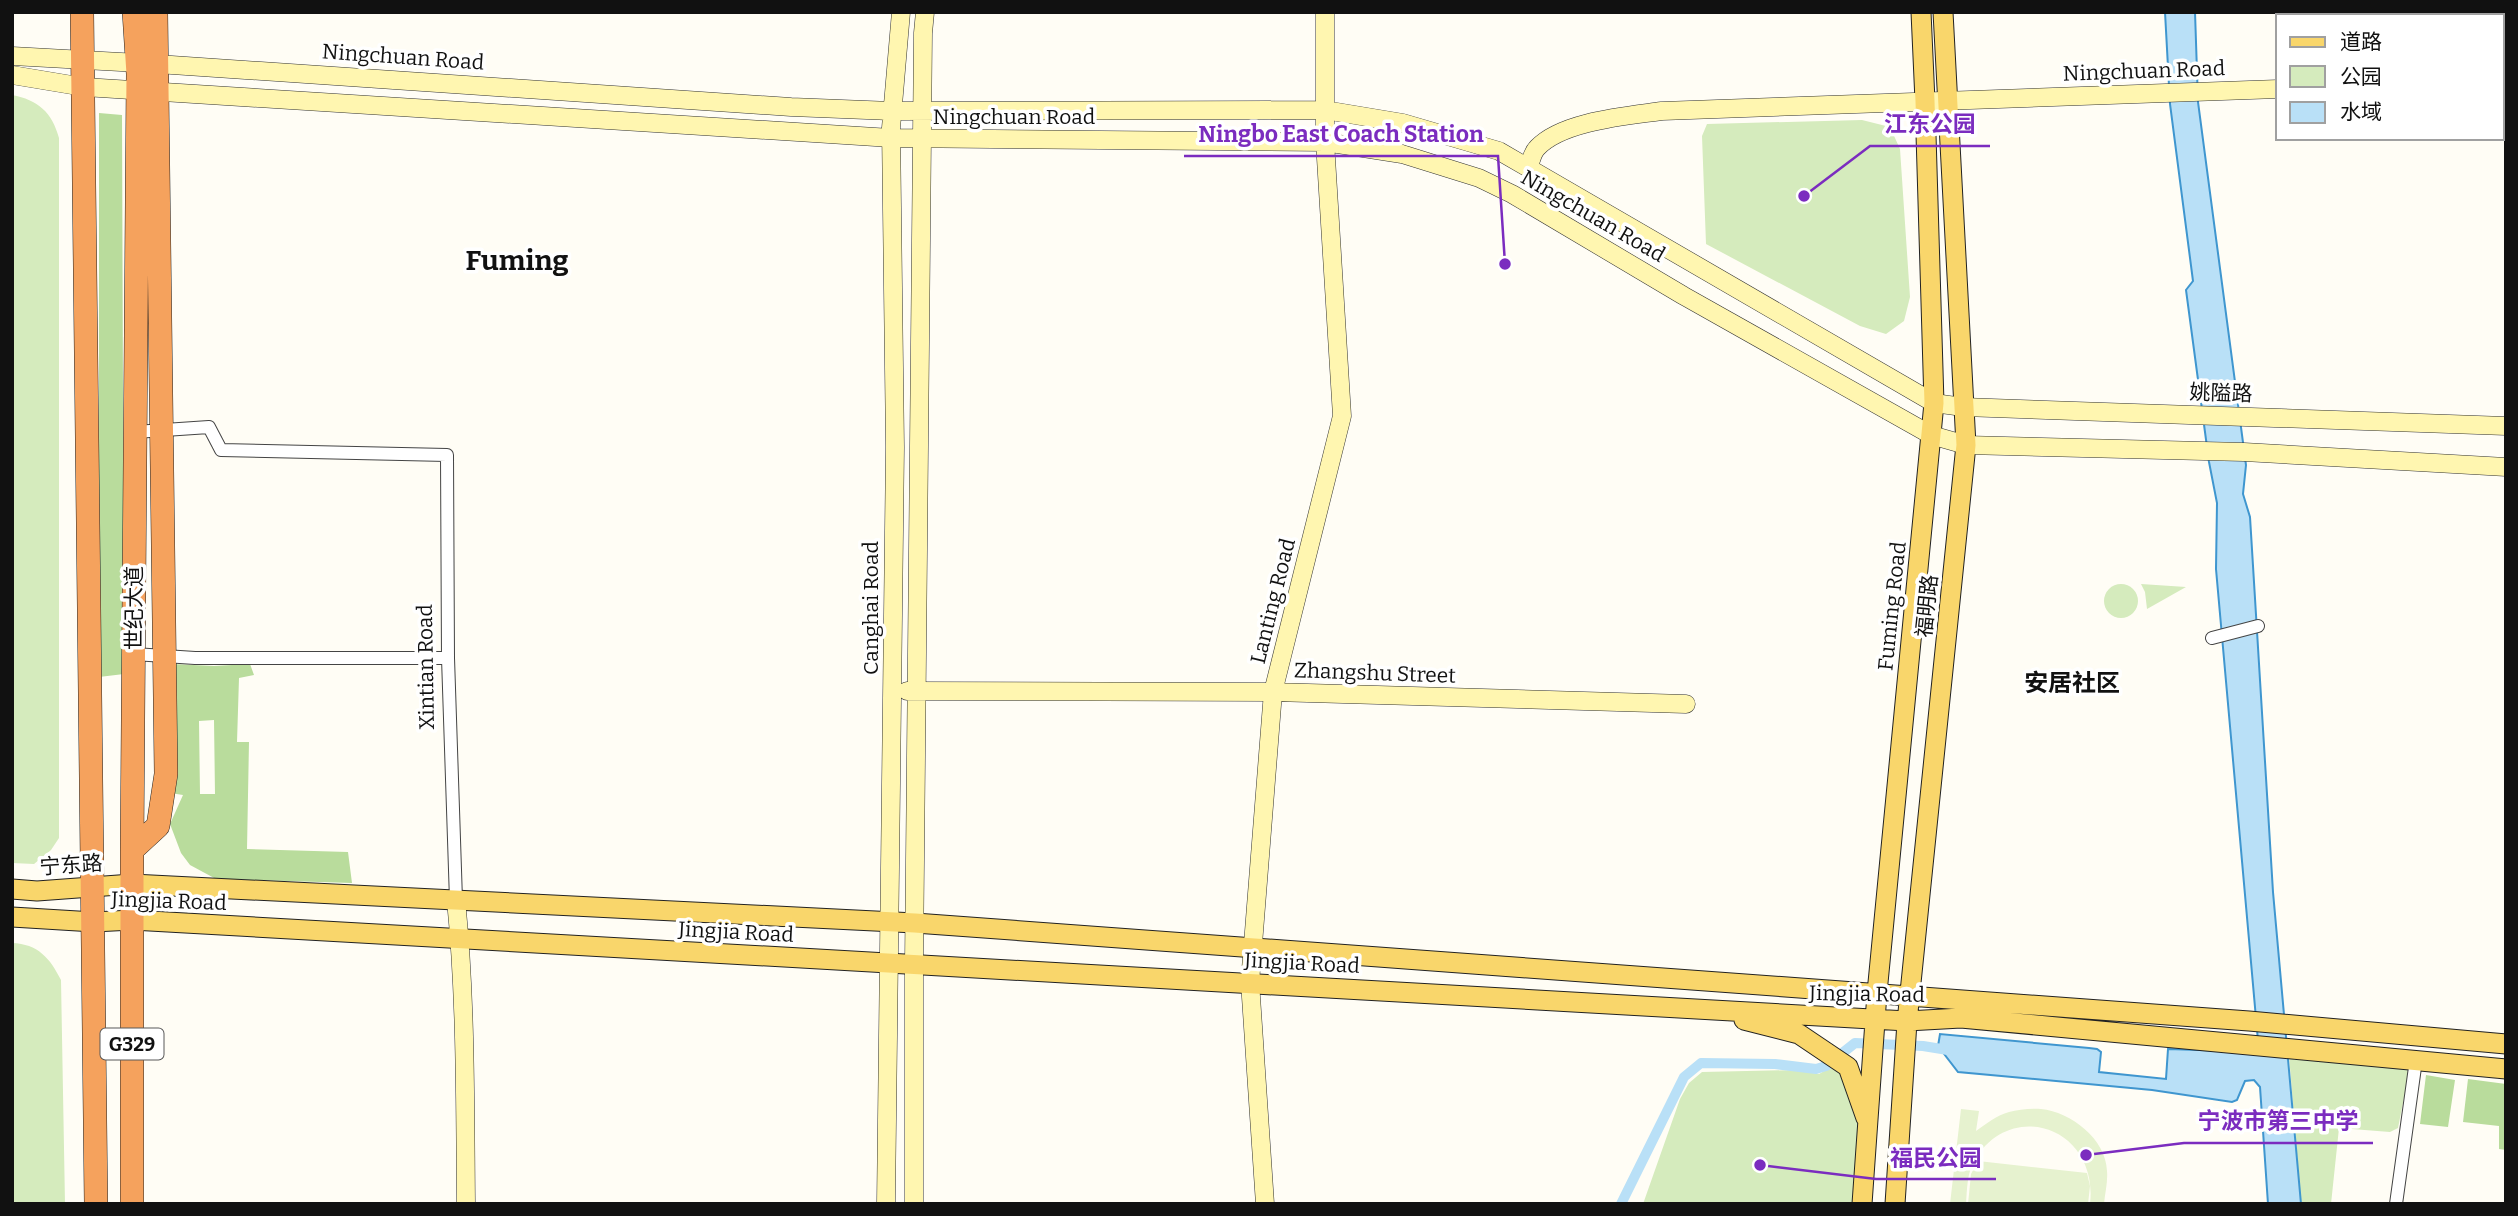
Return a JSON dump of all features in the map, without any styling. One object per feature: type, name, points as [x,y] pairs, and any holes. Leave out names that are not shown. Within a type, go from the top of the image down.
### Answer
[{"type":"highway","name":"世纪大道","points":[[82,12],[96,1204]]},
{"type":"highway","points":[[134,12],[147,63]]},
{"type":"highway","points":[[132,850],[159,826],[166,775],[158,316],[160,239],[147,91],[147,63],[156,12]]},
{"type":"highway","name":"世纪大道","points":[[132,1204],[135,432],[147,91]]},
{"type":"main road","name":"Canghai Road","points":[[887,1204],[895,447],[891,138],[901,12]]},
{"type":"main road","points":[[914,1204],[914,964],[925,12]]},
{"type":"main road","name":"Lanting Road","points":[[1265,1204],[1250,982],[1273,692],[1342,416],[1325,142],[1325,12]]},
{"type":"main road","name":"Fuming Road","points":[[1863,1204],[1877,993],[1934,403],[1921,12]]},
{"type":"main road","name":"福明路","points":[[1895,1204],[1909,996],[1966,445],[1942,12]]},
{"type":"main road","name":"Ningchuan Road","points":[[12,56],[791,107],[892,111],[1325,110],[1403,123],[1499,151],[1934,403]]},
{"type":"main road","name":"Ningchuan Road","points":[[12,75],[84,87],[891,138],[1325,142],[1402,154],[1479,178],[1512,194],[1684,296],[1931,435]]},
{"type":"main road","name":"Ningchuan Road","points":[[1528,168],[1535,149],[1552,136],[1615,118],[1662,111],[2276,89]]},
{"type":"main road","name":"姚隘路","points":[[1934,403],[1963,407],[2506,426]]},
{"type":"main road","points":[[1931,435],[1966,445],[2202,450],[2506,467]]},
{"type":"main road","name":"Zhangshu Street","points":[[893,691],[1273,692],[1686,704]]},
{"type":"main road","name":"宁东路","points":[[12,889],[37,891],[132,884]]},
{"type":"main road","name":"Jingjia Road","points":[[132,884],[915,923],[2249,1021],[2506,1044]]},
{"type":"main road","name":"Xintian Road","points":[[456,900],[460,939],[466,1204]]},
{"type":"main road","points":[[22,917],[94,922]]},
{"type":"main road","name":"Jingjia Road","points":[[94,922],[132,920],[1250,982],[1907,1022],[1961,1018],[2506,1069]]},
{"type":"main road","points":[[1702,1009],[1798,1034],[1842,1062],[1848,1067],[1868,1125]]},
{"type":"street","name":"Xintian Road","points":[[135,432],[209,428],[221,450],[447,455],[448,657],[456,900]]},
{"type":"street","points":[[2212,638],[2259,626]]},
{"type":"street","points":[[134,654],[195,658],[448,657]]},
{"type":"street","points":[[2396,1204],[2416,1060]]},
{"type":"green space","points":[[12,95],[29,100],[43,109],[59,138],[59,838],[51,850],[34,864],[12,863]]},
{"type":"green space","points":[[99,113],[122,115],[124,674],[99,677]]},
{"type":"green space","points":[[1862,120],[1890,127],[1900,149],[1910,297],[1904,321],[1886,334],[1860,326],[1706,244],[1702,136],[1707,124]]},
{"type":"green space","points":[[2121,584],[2133,589],[2138,601],[2133,613],[2121,618],[2109,613],[2104,601],[2109,589]]},
{"type":"green space","points":[[2141,584],[2186,587],[2147,609]]},
{"type":"green space","points":[[172,664],[250,664],[254,675],[239,678],[237,742],[249,742],[247,849],[348,852],[352,883],[216,879],[190,865],[181,853],[170,824],[183,795],[170,793]],"holes":[[[214,720],[215,794],[200,794],[199,721]]]},
{"type":"green space","points":[[12,943],[36,949],[52,965],[61,980],[65,1204],[12,1204]]},
{"type":"green space","points":[[2289,1055],[2397,1062],[2409,1072],[2398,1128],[2390,1132],[2339,1128],[2331,1204],[2301,1204]]},
{"type":"green space","points":[[1839,1063],[1866,1125],[1858,1204],[1643,1204],[1680,1099],[1689,1083],[1702,1072],[1796,1070],[1819,1074]]},
{"type":"green space","points":[[2426,1075],[2455,1080],[2448,1127],[2420,1124]]},
{"type":"green space","points":[[2468,1079],[2506,1084],[2506,1150],[2499,1149],[2499,1126],[2463,1122]]},
{"type":"green space","points":[[1961,1109],[1979,1111],[1976,1131],[2000,1115],[2025,1109],[2052,1111],[2075,1121],[2094,1138],[2105,1159],[2107,1175],[2104,1204],[2090,1204],[2089,1178],[2081,1156],[2067,1140],[2049,1130],[2029,1126],[2009,1130],[1990,1141],[1972,1166],[1966,1204],[1950,1204]]},
{"type":"green space","points":[[1978,1161],[2087,1173],[2090,1186],[2088,1204],[1968,1204],[1971,1174]]},
{"type":"water","points":[[2165,12],[2195,12],[2198,102],[2246,465],[2243,494],[2250,517],[2273,892],[2301,1204],[2268,1204],[2260,1087],[2254,1080],[2245,1081],[2237,1100],[2232,1102],[2152,1090],[1958,1072],[1938,1046],[1940,1034],[2097,1049],[2101,1052],[2099,1072],[2166,1079],[2168,1049],[2259,1052],[2216,569],[2217,503],[2186,290],[2193,281],[2170,104]]},
{"type":"waterway","points":[[1621,1204],[1684,1077],[1701,1063],[1775,1064],[1816,1069],[1826,1066],[1855,1043],[1923,1046],[1954,1051]]},
{"type":"place","name":"江东公园","points":[[1804,196]]},
{"type":"place","name":"Ningbo East Coach Station","points":[[1505,264]]},
{"type":"place","name":"宁波市第三中学","points":[[2086,1155]]},
{"type":"place","name":"福民公园","points":[[1760,1165]]},
{"type":"district","name":"Fuming","points":[[517,260]]},
{"type":"district","name":"安居社区","points":[[2072,683]]}]
